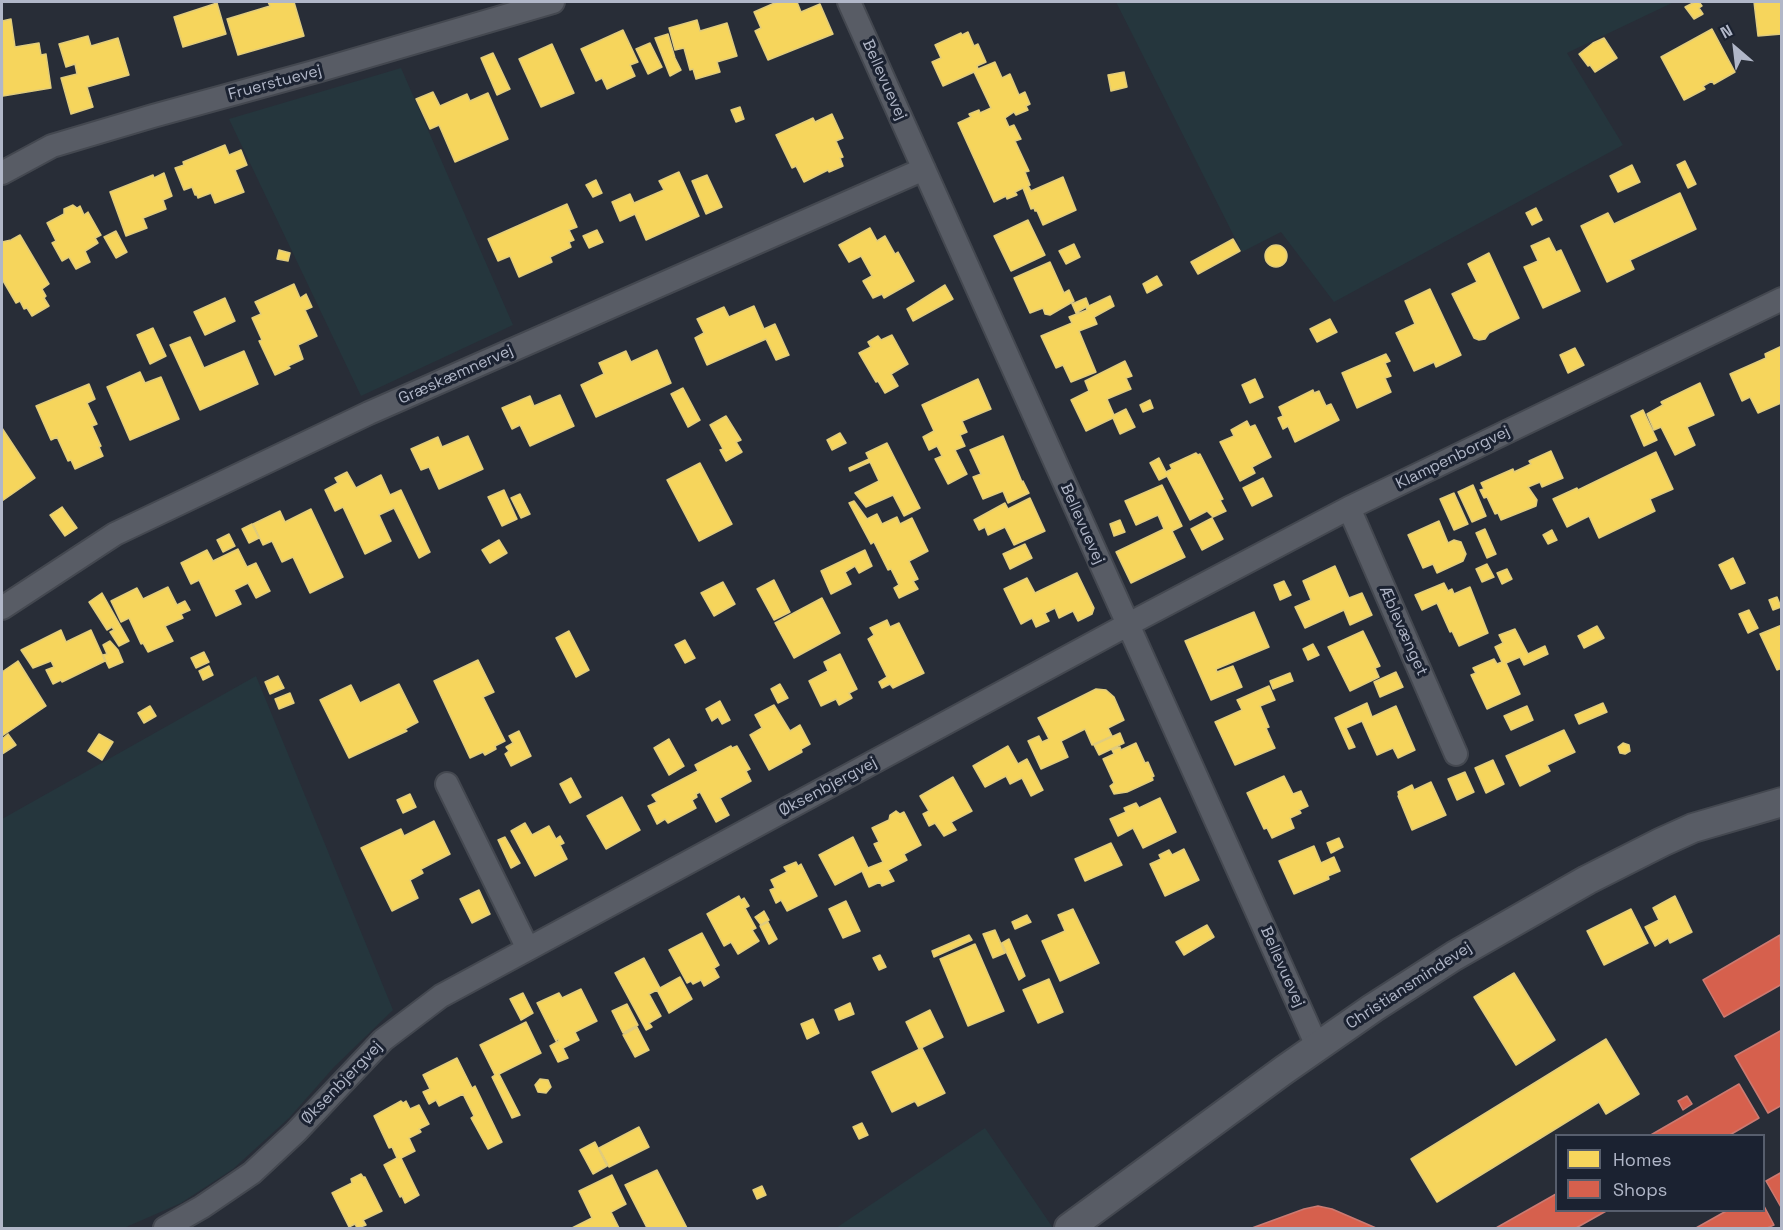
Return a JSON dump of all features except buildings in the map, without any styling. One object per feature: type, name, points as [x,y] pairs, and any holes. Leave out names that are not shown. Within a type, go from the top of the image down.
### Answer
[{"type":"street","name":"Fruerstuevej","points":[[2,173],[52,146],[553,2]]},
{"type":"street","name":"Bellevuevej","points":[[849,2],[1317,1046]]},
{"type":"street","name":"Græskæmnervej","points":[[2,608],[126,528],[369,413],[924,169]]},
{"type":"street","name":"Klampenborgvej","points":[[1127,625],[1349,508],[1782,299]]},
{"type":"street","name":"Æblevænget","points":[[1349,508],[1456,754]]},
{"type":"street","name":"Øksenbjergvej","points":[[165,1228],[224,1193],[274,1153],[383,1040],[441,996],[1127,625]]},
{"type":"street","points":[[447,784],[528,949]]},
{"type":"street","name":"Christiansmindevej","points":[[1069,1228],[1317,1046],[1454,956],[1587,880],[1693,828],[1782,802]]},
{"type":"shaded area","points":[[1116,2],[1674,2],[1567,53],[1623,145],[1334,302],[1281,232],[1242,252]]},
{"type":"shaded area","points":[[401,68],[513,325],[361,396],[229,119]]},
{"type":"shaded area","points":[[256,676],[393,1010],[334,1067],[289,1118],[233,1169],[181,1203],[124,1228],[2,1228],[2,819]]},
{"type":"shaded area","points":[[985,1128],[1053,1228],[836,1228]]}]
